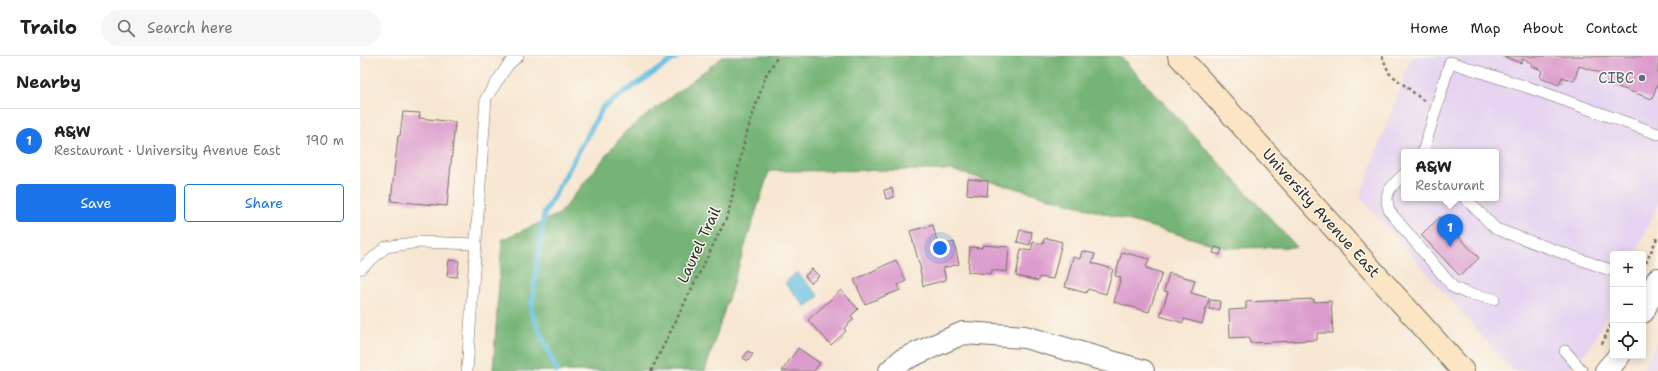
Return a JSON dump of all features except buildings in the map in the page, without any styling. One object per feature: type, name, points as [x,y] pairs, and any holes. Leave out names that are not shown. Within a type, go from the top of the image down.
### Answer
[{"type":"main road","name":"University Avenue East","points":[[1179,56],[1463,371]]},
{"type":"street","points":[[1646,297],[1650,278]]},
{"type":"street","points":[[890,371],[902,360],[963,333],[1025,337],[1106,366],[1143,371]]},
{"type":"street","points":[[1606,371],[1610,351]]},
{"type":"lane","points":[[467,371],[486,98],[508,65],[518,56]]},
{"type":"lane","points":[[1424,149],[1450,62],[1533,89],[1658,134]]},
{"type":"lane","points":[[1401,178],[1387,194],[1386,203],[1390,212],[1453,287],[1494,299]]},
{"type":"lane","points":[[1468,201],[1496,229],[1610,269]]},
{"type":"lane","points":[[360,269],[386,247],[419,242],[476,244]]},
{"type":"lane","points":[[1565,351],[1582,371]]},
{"type":"path","name":"Laurel Trail","points":[[651,371],[728,215],[745,138],[766,75],[778,56]]},
{"type":"path","points":[[1382,56],[1389,73],[1435,110]]},
{"type":"path","points":[[1650,278],[1658,236]]},
{"type":"shaded area","points":[[1412,56],[1658,56],[1658,205],[1636,251],[1610,251],[1610,307],[1591,347],[1566,371],[1513,371],[1360,197]]},
{"type":"shaded area","points":[[1658,340],[1658,371],[1642,371]]},
{"type":"green space","points":[[724,56],[1120,56],[1297,247],[1226,248],[951,170],[769,171],[705,371],[493,371],[502,240],[559,214],[626,131]]},
{"type":"water","points":[[797,272],[819,296],[806,307],[785,283]]},
{"type":"waterway","points":[[557,371],[531,311],[544,214],[603,107],[678,56]]},
{"type":"place","name":"CIBC","points":[[1642,78]]},
{"type":"place","name":"A&W","points":[[1450,247]]}]
